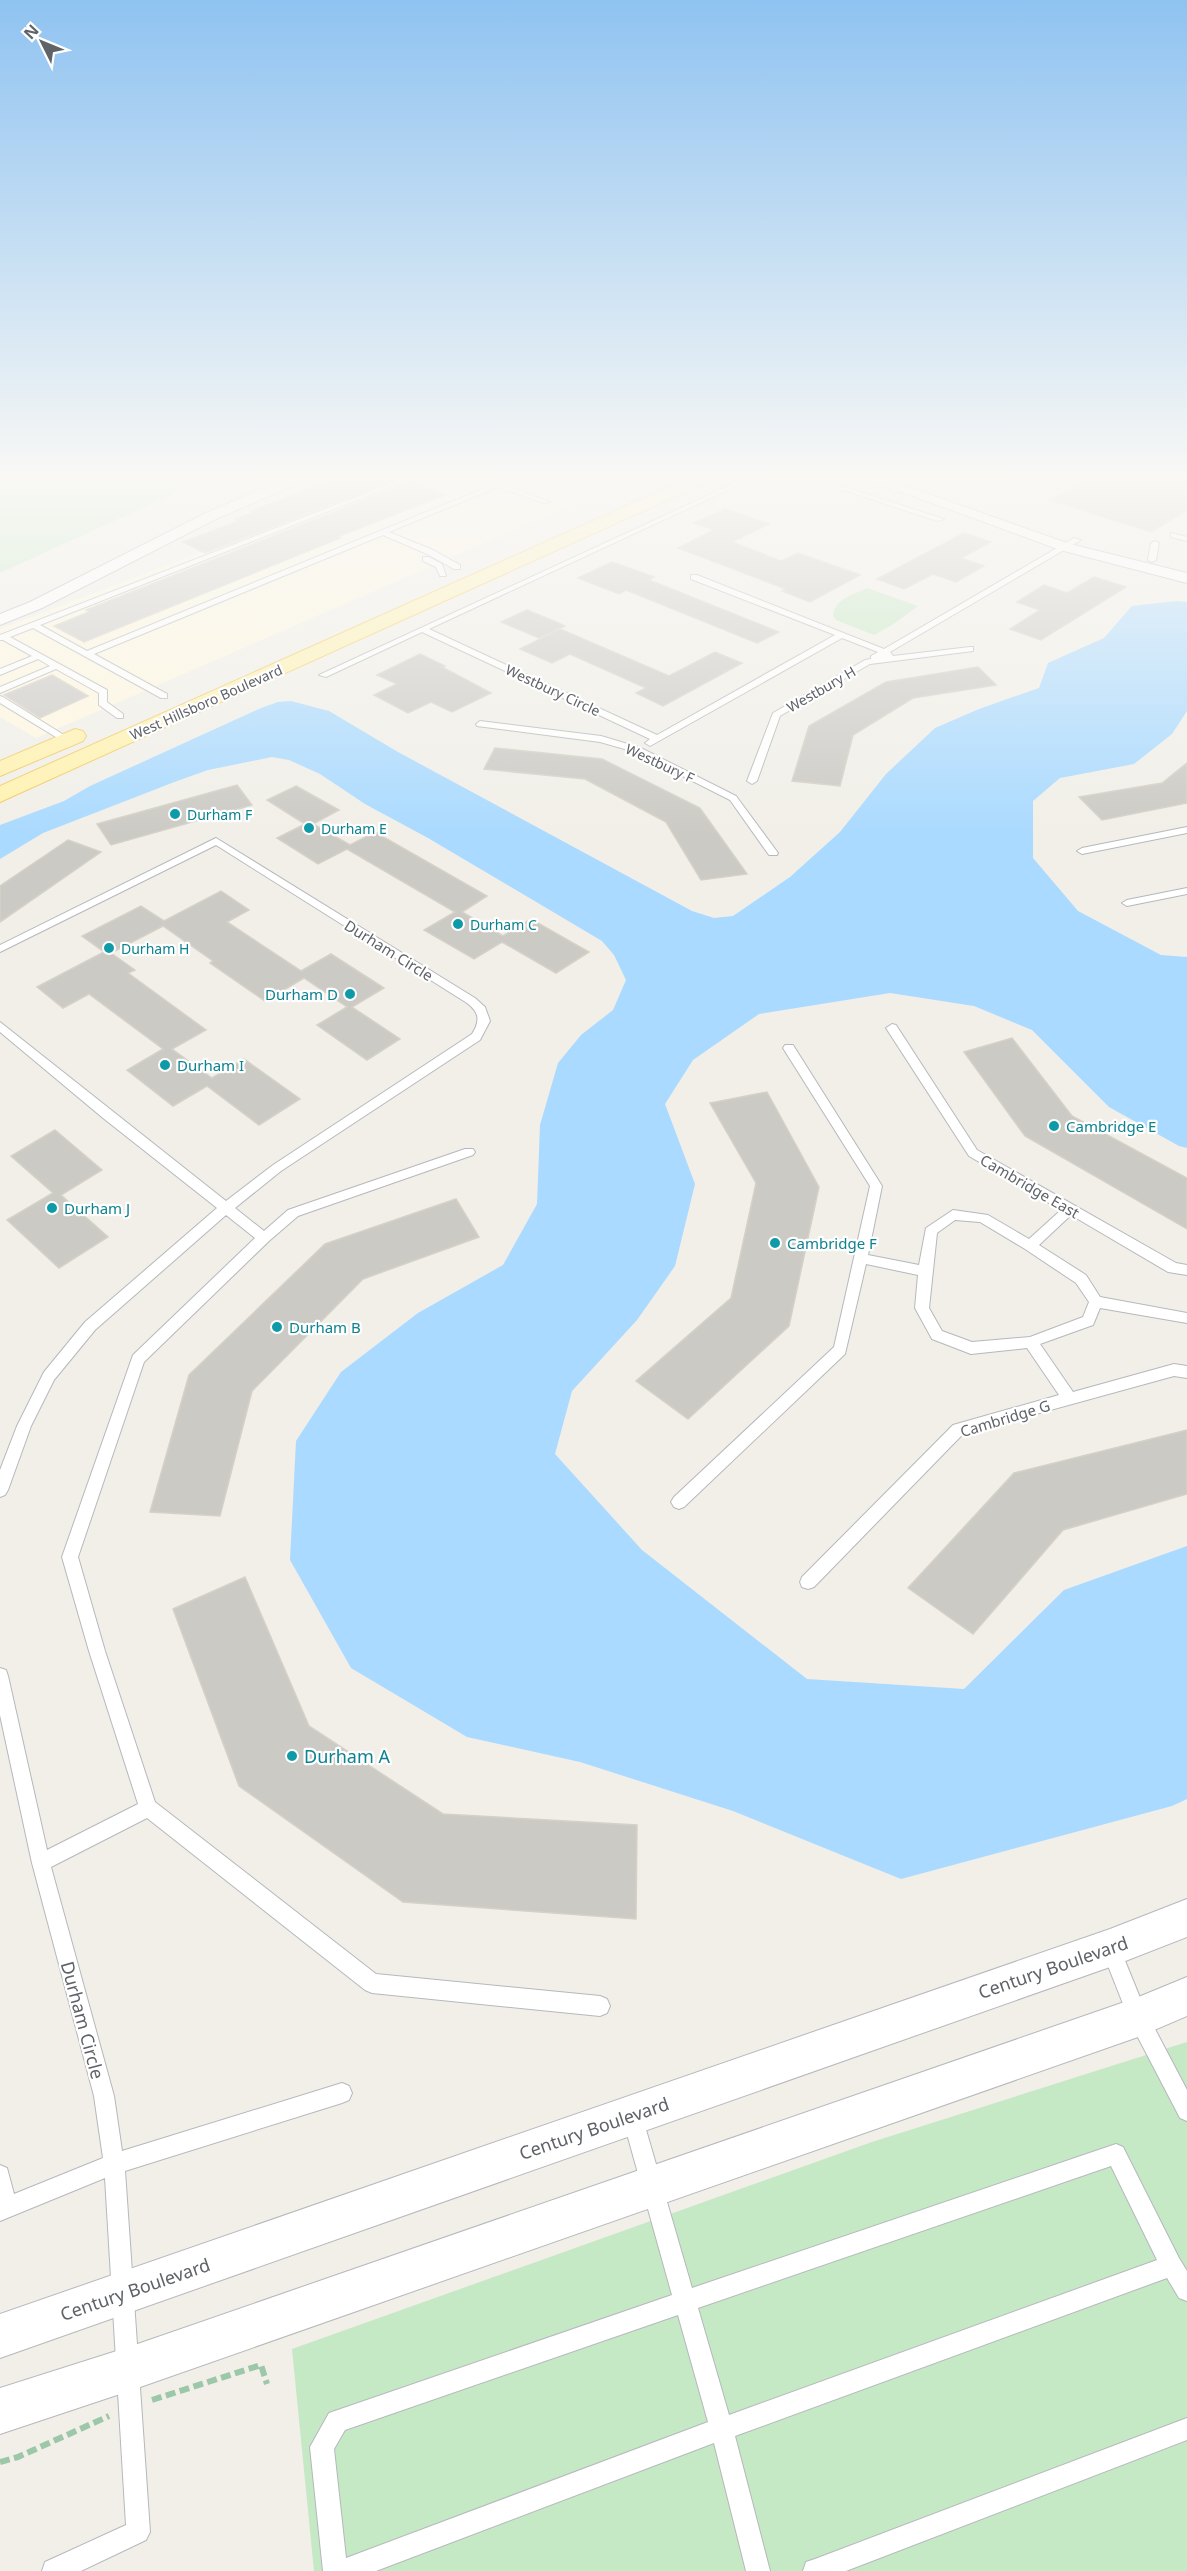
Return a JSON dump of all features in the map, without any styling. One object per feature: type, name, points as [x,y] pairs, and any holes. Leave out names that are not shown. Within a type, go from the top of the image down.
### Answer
[{"type":"main road","name":"West Hillsboro Boulevard","points":[[0,795],[408,596]]},
{"type":"main road","name":"West Hillsboro Boulevard","points":[[0,769],[185,687]]},
{"type":"street","points":[[0,620],[54,596]]},
{"type":"street","name":"Century Boulevard","points":[[0,2336],[1110,1948],[1187,1918]]},
{"type":"street","points":[[0,2411],[127,2389],[652,2186],[1138,2017],[1187,1996]]},
{"type":"lane","points":[[2,638],[108,596]]},
{"type":"lane","points":[[87,654],[227,596]]},
{"type":"lane","points":[[323,675],[494,596]]},
{"type":"lane","points":[[742,596],[888,655],[985,596]]},
{"type":"lane","points":[[34,625],[164,696]]},
{"type":"lane","name":"Westbury Circle","points":[[422,629],[657,739]]},
{"type":"lane","points":[[638,750],[842,635]]},
{"type":"lane","points":[[2,638],[14,642],[104,692],[102,703],[120,716]]},
{"type":"lane","points":[[0,647],[14,642]]},
{"type":"lane","name":"Westbury H","points":[[752,781],[776,715],[868,662],[888,655],[970,649]]},
{"type":"lane","points":[[0,672],[39,656]]},
{"type":"lane","points":[[0,690],[57,666]]},
{"type":"lane","points":[[0,699],[67,740]]},
{"type":"lane","name":"Westbury F","points":[[480,724],[601,739],[638,750],[733,798],[773,853]]},
{"type":"lane","points":[[1082,851],[1187,830]]},
{"type":"lane","name":"Durham Circle","points":[[0,949],[216,842],[481,1008],[485,1014],[485,1025],[476,1037],[276,1168],[226,1208],[83,1335],[49,1376],[5,1462],[0,1490]]},
{"type":"lane","points":[[1127,903],[1187,891]]},
{"type":"lane","points":[[0,1026],[107,1115],[264,1238]]},
{"type":"lane","name":"Cambridge East","points":[[892,1028],[973,1153],[1173,1268],[1187,1270]]},
{"type":"lane","points":[[679,1502],[840,1350],[876,1186],[789,1048]]},
{"type":"lane","points":[[468,1152],[293,1213],[138,1359],[70,1557],[97,1651],[148,1808],[372,1983],[600,2006]]},
{"type":"lane","points":[[1030,1246],[1070,1209]]},
{"type":"lane","points":[[1096,1302],[1088,1321],[1031,1342],[971,1348],[937,1335],[922,1308],[932,1231],[953,1215],[982,1218],[1081,1279],[1096,1302],[1187,1318]]},
{"type":"lane","points":[[861,1258],[925,1271]]},
{"type":"lane","points":[[1031,1342],[1069,1398]]},
{"type":"lane","name":"Cambridge G","points":[[808,1582],[958,1429],[1174,1370],[1187,1372]]},
{"type":"lane","name":"Durham Circle","points":[[0,1676],[41,1863],[104,2096],[114,2164],[138,2532],[54,2571]]},
{"type":"lane","points":[[41,1863],[148,1808]]},
{"type":"lane","points":[[1110,1948],[1138,2017],[1187,2111]]},
{"type":"lane","points":[[0,2175],[3,2209],[114,2164],[342,2093]]},
{"type":"lane","points":[[632,2114],[722,2430],[758,2571]]},
{"type":"lane","points":[[335,2571],[322,2447],[338,2421],[1116,2154],[1171,2266],[1187,2290]]},
{"type":"lane","points":[[344,2571],[1171,2266]]},
{"type":"lane","points":[[815,2571],[1187,2429]]},
{"type":"path","points":[[0,2462],[18,2457],[127,2389],[261,2365],[267,2384]]},
{"type":"shaded area","points":[[86,596],[363,596],[36,738],[0,717],[0,629]]},
{"type":"green space","points":[[849,596],[890,596],[918,606],[874,635],[836,620],[833,616],[834,610]]},
{"type":"green space","points":[[1187,2042],[1187,2571],[314,2571],[292,2349],[872,2142]]},
{"type":"water","points":[[1187,602],[1187,711],[1172,734],[1134,764],[1060,778],[1033,801],[1033,858],[1078,911],[1161,955],[1187,957],[1187,1148],[1179,1146],[1109,1107],[1032,1030],[974,1006],[890,993],[759,1014],[693,1060],[665,1104],[695,1184],[675,1266],[637,1320],[572,1391],[555,1454],[642,1550],[807,1679],[964,1689],[1064,1590],[1187,1546],[1187,1799],[1172,1806],[901,1879],[733,1811],[580,1762],[467,1737],[351,1668],[290,1560],[296,1441],[341,1372],[418,1313],[503,1265],[537,1204],[540,1125],[558,1063],[581,1035],[613,1010],[626,980],[614,955],[602,941],[428,838],[365,804],[320,774],[289,760],[272,757],[208,770],[43,833],[0,859],[0,825],[64,801],[90,786],[261,708],[278,702],[291,701],[329,711],[398,752],[692,911],[714,918],[733,916],[790,877],[840,832],[886,774],[935,728],[979,709],[1039,688],[1048,663],[1104,638],[1132,606]]},
{"type":"building","points":[[121,596],[197,596],[84,642],[54,626],[89,612],[86,610]]},
{"type":"building","points":[[641,596],[689,596],[779,632],[757,643]]},
{"type":"building","points":[[795,596],[821,596],[810,602]]},
{"type":"building","points":[[1027,596],[1112,596],[1041,640],[1010,629],[1040,610],[1017,602]]},
{"type":"building","points":[[527,610],[565,626],[539,638],[501,622]]},
{"type":"building","points":[[560,629],[669,676],[715,652],[742,663],[663,706],[636,693],[646,688],[570,654],[552,663],[520,649]]},
{"type":"building","points":[[420,654],[491,693],[452,712],[431,702],[408,713],[374,695],[397,684],[377,675]]},
{"type":"building","points":[[978,667],[996,685],[913,698],[853,735],[840,786],[792,781],[809,726],[886,682]]},
{"type":"building","points":[[52,675],[88,696],[40,718],[4,695]]},
{"type":"building","points":[[495,748],[602,759],[700,808],[747,874],[701,880],[666,822],[585,779],[484,769]]},
{"type":"building","points":[[1187,763],[1187,803],[1102,820],[1079,797],[1162,783]]},
{"type":"building","name":"Durham F","points":[[237,785],[252,805],[111,845],[97,824]]},
{"type":"building","points":[[296,786],[339,810],[313,824],[350,845],[375,832],[487,896],[462,912],[503,936],[531,919],[589,952],[556,973],[502,942],[474,959],[424,930],[455,912],[347,849],[318,864],[277,838],[305,824],[267,800]]},
{"type":"building","points":[[68,840],[101,852],[0,922],[0,886]]},
{"type":"building","points":[[221,891],[249,910],[227,922],[301,971],[331,954],[384,988],[352,1007],[400,1039],[367,1060],[317,1025],[347,1007],[304,978],[265,1001],[210,963],[213,961],[163,926],[111,953],[135,970],[128,973],[206,1030],[172,1049],[212,1078],[244,1059],[300,1099],[259,1125],[207,1086],[173,1106],[127,1070],[163,1049],[89,994],[63,1008],[37,987],[104,952],[82,936],[141,906],[164,921]]},
{"type":"building","name":"Cambridge E","points":[[1012,1038],[1072,1116],[1187,1178],[1187,1229],[1025,1136],[964,1052]]},
{"type":"building","name":"Cambridge F","points":[[767,1092],[819,1187],[789,1326],[688,1419],[636,1381],[731,1298],[756,1183],[710,1103]]},
{"type":"building","name":"Durham J","points":[[55,1130],[102,1170],[61,1195],[108,1237],[59,1268],[7,1220],[53,1193],[11,1156]]},
{"type":"building","name":"Durham B","points":[[456,1199],[479,1237],[363,1279],[252,1391],[220,1516],[150,1512],[189,1375],[325,1244]]},
{"type":"building","points":[[1187,1430],[1187,1494],[1063,1530],[973,1634],[908,1588],[1014,1473]]},
{"type":"building","name":"Durham A","points":[[245,1577],[309,1726],[443,1814],[637,1825],[636,1919],[403,1902],[239,1786],[173,1609]]},
{"type":"place","name":"Durham F","points":[[175,814]]},
{"type":"place","name":"Durham E","points":[[309,828]]},
{"type":"place","name":"Durham C","points":[[458,924]]},
{"type":"place","name":"Durham H","points":[[109,948]]},
{"type":"place","name":"Durham D","points":[[350,994]]},
{"type":"place","name":"Durham I","points":[[165,1065]]},
{"type":"place","name":"Cambridge E","points":[[1054,1126]]},
{"type":"place","name":"Durham J","points":[[52,1208]]},
{"type":"place","name":"Cambridge F","points":[[775,1243]]},
{"type":"place","name":"Durham B","points":[[277,1327]]},
{"type":"place","name":"Durham A","points":[[292,1756]]}]
